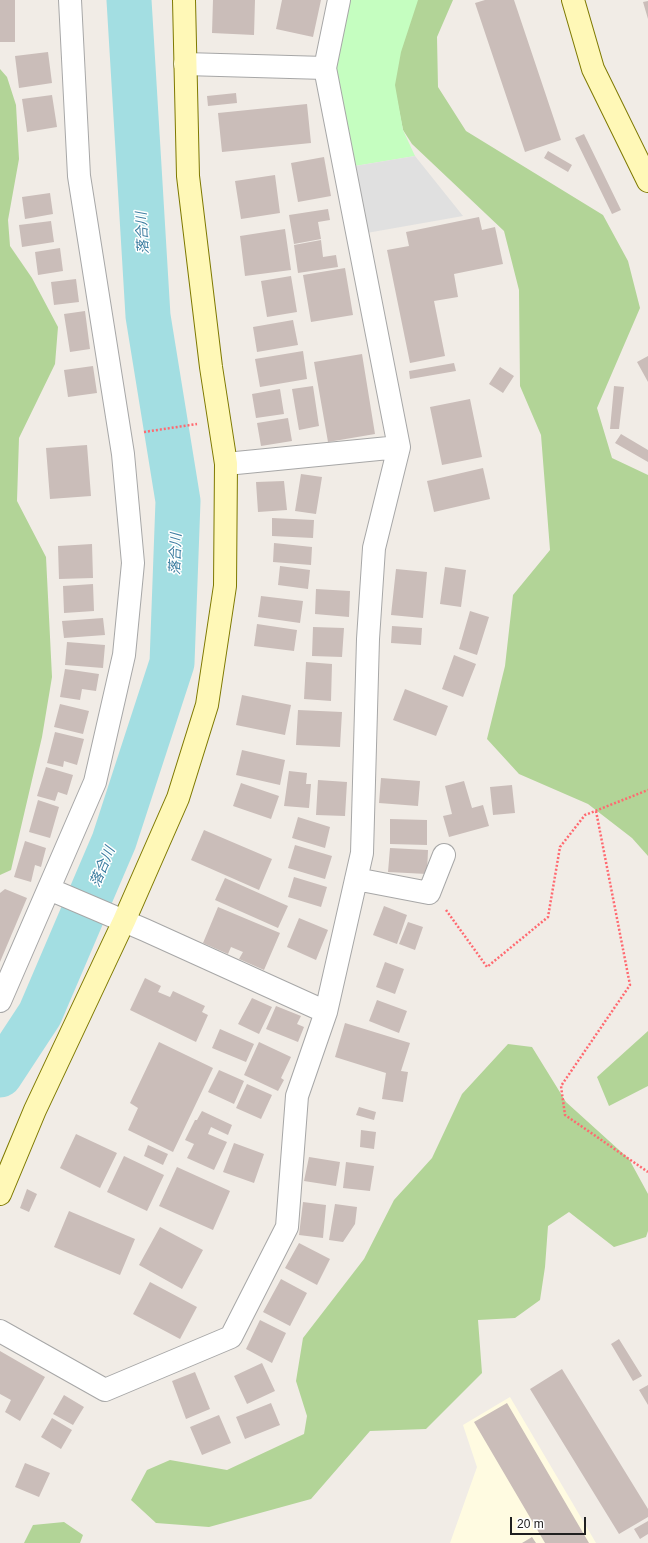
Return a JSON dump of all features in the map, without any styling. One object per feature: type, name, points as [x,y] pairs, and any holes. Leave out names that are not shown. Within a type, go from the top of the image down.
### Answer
[{"type":"street","points":[[0,1001],[55,892],[95,782],[124,655],[133,563],[123,454],[79,176],[70,0]]},
{"type":"street","points":[[0,1194],[116,918],[178,798],[207,705],[225,586],[226,464],[211,367],[188,176],[184,0]]},
{"type":"street","points":[[0,1331],[105,1390],[230,1337],[287,1227],[297,1096],[326,1012],[362,853],[368,639],[374,548],[399,447],[325,68],[338,0]]},
{"type":"street","points":[[573,0],[593,69],[648,181]]},
{"type":"street","points":[[185,64],[325,68]]},
{"type":"street","points":[[226,464],[399,447]]},
{"type":"street","points":[[356,879],[429,893],[444,855]]},
{"type":"street","points":[[55,892],[326,1012]]},
{"type":"path","points":[[138,433],[199,423]]},
{"type":"path","points":[[431,889],[487,967],[548,917],[560,847],[585,815],[648,790]]},
{"type":"path","points":[[596,810],[630,985],[561,1086],[565,1115],[648,1172]]},
{"type":"shaded area","points":[[415,156],[463,216],[361,234],[349,167]]},
{"type":"shaded area","points":[[510,1397],[596,1543],[450,1543],[477,1467],[463,1425]]},
{"type":"green space","points":[[347,0],[418,0],[401,52],[395,85],[403,130],[415,156],[349,167],[332,69]]},
{"type":"green space","points":[[377,0],[453,0],[437,37],[438,87],[466,131],[603,215],[628,261],[640,308],[597,408],[612,458],[648,475],[648,856],[632,838],[588,804],[519,774],[487,739],[505,666],[513,595],[550,550],[541,435],[520,386],[519,290],[504,231],[412,144],[403,130]]},
{"type":"green space","points":[[0,69],[7,77],[16,105],[19,159],[8,220],[10,246],[32,278],[58,327],[55,364],[19,438],[17,501],[46,557],[52,677],[42,737],[11,870],[0,875]]},
{"type":"green space","points":[[648,1031],[648,1086],[609,1106],[597,1077]]},
{"type":"green space","points":[[508,1044],[532,1047],[566,1102],[629,1159],[648,1194],[648,1231],[646,1237],[614,1247],[569,1212],[548,1226],[545,1267],[540,1300],[515,1318],[478,1320],[482,1373],[426,1429],[370,1431],[311,1499],[209,1527],[156,1523],[131,1500],[147,1470],[170,1460],[227,1470],[304,1434],[307,1416],[296,1381],[303,1338],[364,1259],[394,1200],[432,1158],[462,1094]]},
{"type":"green space","points":[[64,1522],[83,1535],[80,1543],[24,1543],[33,1525]]},
{"type":"building","points":[[0,0],[15,0],[15,42],[0,42]]},
{"type":"building","points":[[213,0],[255,0],[254,35],[212,33]]},
{"type":"building","points":[[282,0],[321,0],[313,37],[276,29]]},
{"type":"building","points":[[485,0],[514,0],[561,140],[525,152],[475,3]]},
{"type":"building","points":[[648,1],[648,19],[643,2]]},
{"type":"building","points":[[48,52],[52,83],[19,88],[15,56]]},
{"type":"building","points":[[236,93],[237,103],[208,106],[207,96]]},
{"type":"building","points":[[52,95],[57,127],[27,132],[22,99]]},
{"type":"building","points":[[307,104],[311,143],[222,152],[218,113]]},
{"type":"building","points":[[584,134],[621,210],[612,214],[575,138]]},
{"type":"building","points":[[548,151],[572,165],[568,172],[544,158]]},
{"type":"building","points":[[324,157],[331,196],[298,202],[291,163]]},
{"type":"building","points":[[275,175],[280,213],[241,219],[235,181]]},
{"type":"building","points":[[50,193],[53,214],[25,219],[22,197]]},
{"type":"building","points":[[328,209],[330,220],[318,222],[321,239],[294,244],[289,215]]},
{"type":"building","points":[[479,217],[482,230],[495,227],[503,264],[454,274],[458,297],[434,301],[445,356],[410,363],[387,250],[409,246],[406,232]]},
{"type":"building","points":[[51,221],[54,242],[22,247],[19,225]]},
{"type":"building","points":[[285,229],[291,270],[245,276],[240,236]]},
{"type":"building","points":[[321,240],[323,257],[336,255],[338,267],[298,273],[294,245]]},
{"type":"building","points":[[60,248],[63,271],[38,275],[35,252]]},
{"type":"building","points":[[345,268],[353,315],[311,322],[303,275]]},
{"type":"building","points":[[291,276],[297,312],[267,317],[261,281]]},
{"type":"building","points":[[76,279],[79,302],[54,305],[51,282]]},
{"type":"building","points":[[85,311],[90,349],[70,352],[64,314]]},
{"type":"building","points":[[293,320],[298,345],[257,352],[253,327]]},
{"type":"building","points":[[303,351],[307,379],[260,387],[255,359]]},
{"type":"building","points":[[362,354],[375,434],[328,442],[314,362]]},
{"type":"building","points":[[648,356],[648,382],[637,362]]},
{"type":"building","points":[[454,363],[456,371],[410,379],[409,371]]},
{"type":"building","points":[[93,366],[97,393],[68,397],[64,370]]},
{"type":"building","points":[[500,367],[514,376],[503,393],[489,384]]},
{"type":"building","points":[[313,386],[319,426],[299,430],[292,389]]},
{"type":"building","points":[[614,386],[624,387],[619,429],[610,429]]},
{"type":"building","points":[[280,389],[284,414],[256,418],[252,394]]},
{"type":"building","points":[[470,399],[482,457],[442,465],[430,407]]},
{"type":"building","points":[[288,418],[292,441],[261,446],[257,423]]},
{"type":"building","points":[[621,434],[648,450],[648,462],[615,443]]},
{"type":"building","points":[[87,445],[91,496],[50,499],[46,448]]},
{"type":"building","points":[[483,468],[490,499],[434,512],[427,481]]},
{"type":"building","points":[[301,474],[322,477],[316,514],[295,511]]},
{"type":"building","points":[[284,481],[287,510],[258,512],[256,482]]},
{"type":"building","points":[[272,518],[314,520],[313,538],[272,536]]},
{"type":"building","points":[[274,543],[312,547],[311,565],[273,562]]},
{"type":"building","points":[[92,544],[93,578],[59,579],[58,546]]},
{"type":"building","points":[[280,566],[310,570],[308,589],[278,585]]},
{"type":"building","points":[[445,567],[466,570],[461,607],[440,604]]},
{"type":"building","points":[[396,569],[427,572],[423,618],[391,615]]},
{"type":"building","points":[[93,584],[94,611],[64,613],[63,586]]},
{"type":"building","points":[[316,589],[350,591],[349,617],[315,614]]},
{"type":"building","points":[[261,596],[303,601],[300,623],[258,617]]},
{"type":"building","points":[[470,611],[489,617],[477,655],[459,649]]},
{"type":"building","points":[[103,618],[105,635],[64,638],[62,621]]},
{"type":"building","points":[[257,624],[297,630],[294,651],[254,646]]},
{"type":"building","points":[[392,626],[422,628],[421,645],[391,643]]},
{"type":"building","points":[[313,627],[344,628],[342,657],[312,656]]},
{"type":"building","points":[[67,642],[105,645],[103,668],[65,665]]},
{"type":"building","points":[[454,655],[476,664],[463,697],[442,689]]},
{"type":"building","points":[[306,662],[332,664],[331,701],[304,699]]},
{"type":"building","points":[[65,669],[99,674],[96,691],[82,689],[80,700],[60,697]]},
{"type":"building","points":[[405,689],[448,706],[436,736],[393,720]]},
{"type":"building","points":[[242,695],[291,705],[285,735],[236,725]]},
{"type":"building","points":[[60,704],[89,711],[83,734],[54,727]]},
{"type":"building","points":[[298,710],[342,712],[340,747],[296,745]]},
{"type":"building","points":[[55,732],[84,739],[77,765],[64,761],[63,767],[47,763]]},
{"type":"building","points":[[242,750],[285,760],[280,785],[236,775]]},
{"type":"building","points":[[46,767],[73,775],[67,795],[58,792],[55,801],[37,796]]},
{"type":"building","points":[[289,771],[307,773],[306,784],[311,784],[309,808],[284,806]]},
{"type":"building","points":[[381,778],[420,781],[418,806],[379,803]]},
{"type":"building","points":[[318,780],[347,782],[345,816],[316,815]]},
{"type":"building","points":[[464,781],[472,808],[483,805],[489,826],[449,837],[443,816],[452,814],[445,786]]},
{"type":"building","points":[[241,783],[279,796],[271,819],[233,806]]},
{"type":"building","points":[[512,785],[515,813],[493,815],[490,787]]},
{"type":"building","points":[[38,800],[59,807],[50,838],[29,832]]},
{"type":"building","points":[[298,817],[330,827],[325,848],[292,838]]},
{"type":"building","points":[[390,819],[427,820],[427,845],[390,844]]},
{"type":"building","points":[[204,830],[272,859],[259,890],[191,860]]},
{"type":"building","points":[[25,841],[46,848],[41,867],[35,865],[31,882],[14,877]]},
{"type":"building","points":[[295,845],[332,856],[325,879],[288,868]]},
{"type":"building","points":[[390,848],[428,850],[427,874],[388,872]]},
{"type":"building","points":[[294,877],[327,887],[321,907],[288,897]]},
{"type":"building","points":[[225,878],[288,906],[278,928],[215,900]]},
{"type":"building","points":[[5,889],[27,898],[0,962],[0,893]]},
{"type":"building","points":[[384,906],[407,915],[397,944],[373,935]]},
{"type":"building","points":[[218,907],[280,933],[264,970],[239,959],[243,952],[231,947],[228,954],[203,943]]},
{"type":"building","points":[[299,918],[328,930],[316,960],[287,947]]},
{"type":"building","points":[[408,922],[423,927],[415,950],[399,944]]},
{"type":"building","points":[[385,962],[404,969],[395,994],[376,987]]},
{"type":"building","points":[[145,978],[161,986],[158,992],[170,997],[173,991],[205,1006],[202,1012],[208,1015],[196,1042],[130,1010]]},
{"type":"building","points":[[252,998],[272,1007],[259,1034],[238,1024]]},
{"type":"building","points":[[377,1000],[407,1011],[399,1033],[369,1021]]},
{"type":"building","points":[[276,1006],[301,1016],[297,1024],[304,1027],[298,1042],[266,1029]]},
{"type":"building","points":[[345,1023],[410,1043],[401,1071],[408,1072],[403,1102],[382,1099],[386,1073],[335,1057]]},
{"type":"building","points":[[220,1029],[254,1044],[246,1062],[212,1048]]},
{"type":"building","points":[[159,1042],[213,1068],[173,1152],[128,1130],[138,1108],[130,1103]]},
{"type":"building","points":[[259,1042],[291,1057],[281,1078],[284,1080],[278,1091],[244,1075]]},
{"type":"building","points":[[219,1070],[244,1081],[234,1104],[208,1092]]},
{"type":"building","points":[[247,1084],[272,1095],[261,1119],[236,1108]]},
{"type":"building","points":[[359,1107],[376,1112],[374,1120],[356,1115]]},
{"type":"building","points":[[202,1111],[232,1125],[228,1135],[211,1127],[208,1134],[227,1142],[214,1170],[187,1158],[194,1144],[185,1140],[195,1120],[197,1120]]},
{"type":"building","points":[[361,1130],[376,1132],[374,1149],[360,1147]]},
{"type":"building","points":[[76,1134],[117,1153],[100,1188],[60,1168]]},
{"type":"building","points":[[234,1143],[264,1154],[254,1183],[223,1172]]},
{"type":"building","points":[[148,1145],[168,1154],[163,1165],[144,1156]]},
{"type":"building","points":[[124,1156],[164,1175],[147,1211],[107,1192]]},
{"type":"building","points":[[309,1157],[340,1162],[336,1186],[304,1181]]},
{"type":"building","points":[[346,1162],[374,1166],[370,1191],[343,1188]]},
{"type":"building","points":[[177,1167],[230,1191],[213,1230],[159,1206]]},
{"type":"building","points":[[27,1189],[37,1194],[29,1212],[20,1208]]},
{"type":"building","points":[[303,1202],[326,1205],[323,1238],[299,1235]]},
{"type":"building","points":[[335,1204],[357,1207],[355,1224],[343,1242],[329,1240]]},
{"type":"building","points":[[69,1211],[135,1239],[120,1275],[54,1247]]},
{"type":"building","points":[[160,1227],[203,1250],[182,1289],[139,1265]]},
{"type":"building","points":[[299,1243],[330,1259],[317,1285],[285,1268]]},
{"type":"building","points":[[281,1279],[307,1293],[290,1326],[263,1312]]},
{"type":"building","points":[[150,1282],[197,1307],[180,1339],[133,1314]]},
{"type":"building","points":[[260,1320],[286,1333],[272,1363],[246,1349]]},
{"type":"building","points":[[619,1339],[642,1376],[633,1381],[611,1344]]},
{"type":"building","points":[[0,1351],[45,1377],[20,1421],[5,1412],[11,1400],[0,1394]]},
{"type":"building","points":[[262,1363],[275,1391],[247,1404],[234,1376]]},
{"type":"building","points":[[562,1369],[648,1509],[648,1517],[619,1534],[530,1389]]},
{"type":"building","points":[[195,1372],[210,1409],[186,1419],[172,1381]]},
{"type":"building","points":[[648,1385],[648,1405],[639,1390]]},
{"type":"building","points":[[64,1395],[84,1407],[73,1425],[53,1414]]},
{"type":"building","points":[[271,1403],[280,1425],[245,1439],[236,1417]]},
{"type":"building","points":[[507,1403],[589,1543],[545,1543],[474,1422]]},
{"type":"building","points":[[219,1415],[231,1443],[202,1455],[190,1427]]},
{"type":"building","points":[[52,1418],[72,1430],[61,1449],[41,1437]]},
{"type":"building","points":[[25,1463],[50,1473],[39,1497],[15,1487]]},
{"type":"building","points":[[648,1521],[648,1534],[640,1539],[634,1529]]},
{"type":"building","points":[[532,1537],[536,1543],[522,1543]]},
{"type":"waterway","name":"落合川","points":[[0,1075],[40,1014],[114,841],[172,663],[178,501],[148,316],[129,0]]}]
